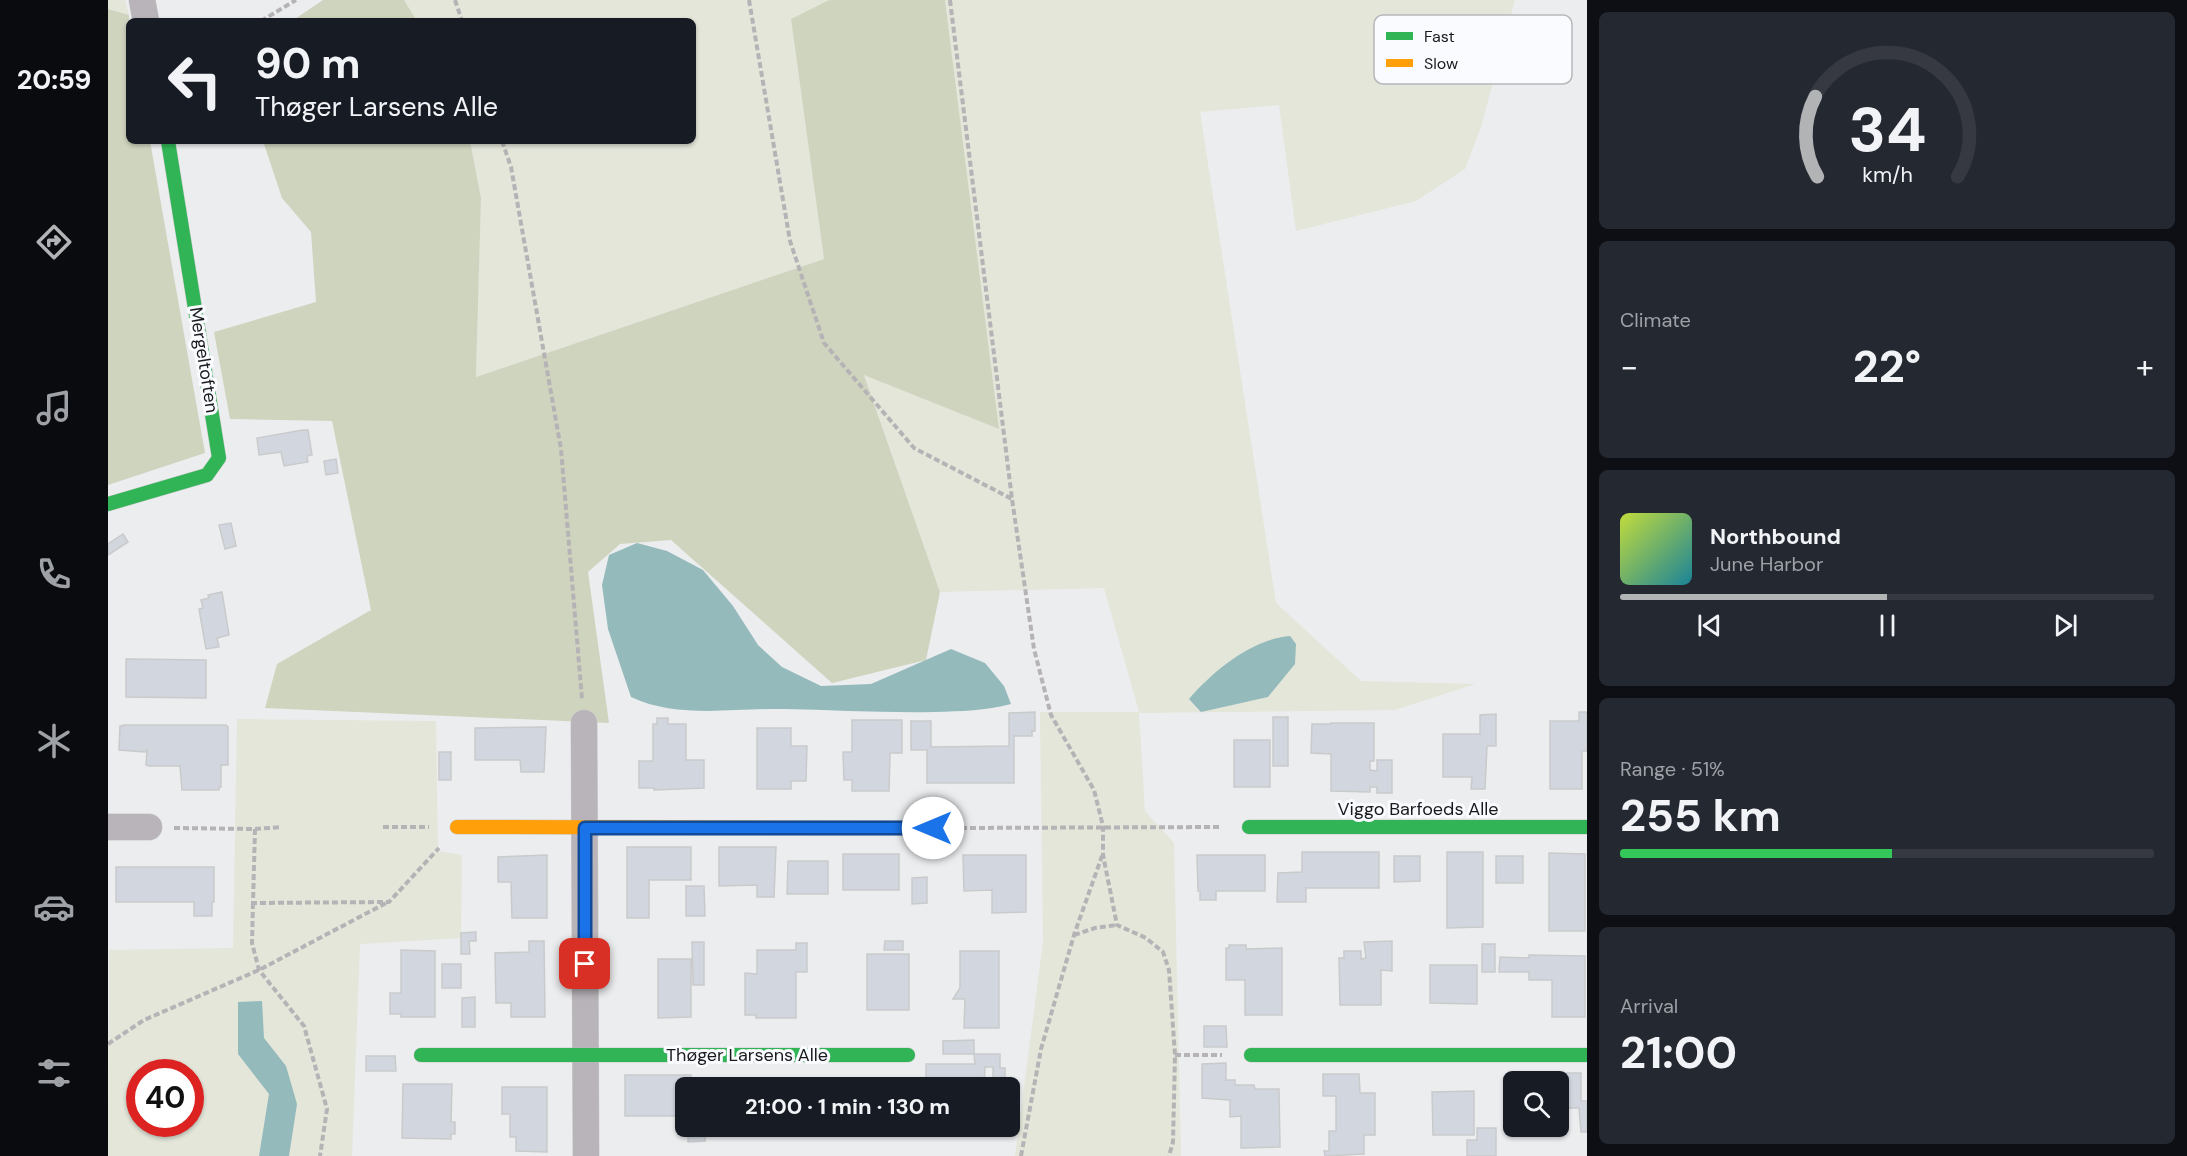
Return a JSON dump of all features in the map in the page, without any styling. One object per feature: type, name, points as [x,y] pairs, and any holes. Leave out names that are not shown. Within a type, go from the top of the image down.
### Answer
[{"type":"street","points":[[142,0],[145,18]]},
{"type":"street","name":"Mergeltoften","points":[[108,504],[207,475],[219,458],[168,144]]},
{"type":"street","points":[[585,723],[586,1156]]},
{"type":"street","points":[[108,827],[149,827]]},
{"type":"street","points":[[457,827],[933,828]]},
{"type":"street","name":"Viggo Barfoeds Alle","points":[[1249,827],[1587,827]]},
{"type":"street","name":"Thøger Larsens Alle","points":[[421,1055],[908,1055]]},
{"type":"street","points":[[1251,1055],[1587,1055]]},
{"type":"path","points":[[266,18],[296,0]]},
{"type":"path","points":[[455,0],[461,18]]},
{"type":"path","points":[[748,0],[790,241],[824,343],[914,448],[1012,499]]},
{"type":"path","points":[[950,0],[1012,499],[1034,649],[1051,715],[1094,790],[1103,826],[1103,855],[1117,925]]},
{"type":"path","points":[[503,144],[511,167],[561,449],[585,723]]},
{"type":"path","points":[[149,827],[255,830],[282,827]]},
{"type":"path","points":[[383,827],[457,827]]},
{"type":"path","points":[[108,1044],[144,1020],[259,970],[389,902],[457,827]]},
{"type":"path","points":[[933,828],[1249,827]]},
{"type":"path","points":[[255,830],[252,943],[259,970],[304,1026],[327,1109],[320,1156]]},
{"type":"path","points":[[1021,1156],[1041,1049],[1074,935],[1103,855]]},
{"type":"path","points":[[253,903],[389,902]]},
{"type":"path","points":[[1074,935],[1095,928],[1117,925],[1146,938],[1163,952],[1169,970],[1175,1055],[1173,1142],[1169,1156]]},
{"type":"path","points":[[1175,1055],[1251,1055]]},
{"type":"shaded area","points":[[108,0],[125,0],[129,15],[108,9]]},
{"type":"shaded area","points":[[404,0],[829,0],[791,19],[824,259],[476,377],[481,198],[471,144],[696,144],[696,18],[415,18]]},
{"type":"shaded area","points":[[945,0],[1515,0],[1511,15],[1374,15],[1374,84],[1493,84],[1481,127],[1465,169],[1416,201],[1296,231],[1279,105],[1200,112],[1276,603],[1361,681],[1475,684],[1395,710],[1139,713],[1145,811],[1174,843],[1181,1156],[1015,1156],[1017,1137],[1020,1137],[1020,1118],[1043,942],[1040,712],[1139,712],[1104,588],[940,592],[864,374],[999,429]]},
{"type":"shaded area","points":[[237,719],[436,721],[438,851],[462,855],[461,938],[360,944],[352,1156],[108,1156],[109,950],[233,948]]},
{"type":"green space","points":[[323,0],[404,0],[415,18],[296,18]]},
{"type":"green space","points":[[829,0],[945,0],[999,429],[864,375],[940,592],[926,660],[832,683],[671,540],[620,544],[588,572],[609,723],[265,708],[277,664],[371,610],[332,421],[230,419],[214,332],[316,302],[311,232],[282,198],[264,144],[471,144],[481,198],[476,377],[824,259],[791,19]]},
{"type":"green space","points":[[108,9],[129,15],[129,18],[126,18],[126,144],[151,144],[205,453],[108,485]]},
{"type":"water","points":[[637,543],[667,551],[703,570],[733,606],[758,645],[782,667],[821,686],[871,684],[951,649],[985,663],[1004,686],[1011,704],[964,711],[934,712],[784,709],[706,711],[667,708],[631,697],[608,629],[602,585],[609,555]]},
{"type":"water","points":[[1290,636],[1296,644],[1295,664],[1268,697],[1201,712],[1189,699],[1234,658],[1262,643]]},
{"type":"water","points":[[262,1001],[264,1038],[286,1066],[297,1104],[289,1156],[259,1156],[269,1094],[238,1054],[238,1002]]},
{"type":"building","points":[[308,430],[312,455],[307,456],[308,462],[284,466],[281,452],[259,455],[257,438]]},
{"type":"building","points":[[336,459],[338,473],[326,475],[324,461]]},
{"type":"building","points":[[231,523],[236,546],[225,549],[219,525]]},
{"type":"building","points":[[123,534],[128,542],[108,555],[108,544]]},
{"type":"building","points":[[222,592],[229,635],[217,638],[219,647],[206,649],[199,609],[203,608],[201,600],[209,598],[208,595]]},
{"type":"building","points":[[126,659],[206,660],[206,698],[126,697]]},
{"type":"building","points":[[1035,712],[1035,731],[1032,731],[1032,736],[1014,736],[1014,783],[927,783],[927,750],[911,750],[911,721],[931,721],[931,747],[1009,746],[1009,713]]},
{"type":"building","points":[[1579,712],[1587,712],[1587,751],[1582,751],[1582,789],[1550,789],[1550,721],[1579,721]]},
{"type":"building","points":[[1496,714],[1496,746],[1487,746],[1485,789],[1471,789],[1472,777],[1443,777],[1443,734],[1480,734],[1480,715]]},
{"type":"building","points":[[1273,717],[1288,717],[1288,766],[1273,766]]},
{"type":"building","points":[[657,718],[668,718],[668,724],[686,724],[686,760],[704,760],[704,788],[654,790],[654,788],[639,788],[639,761],[653,761],[653,724],[657,724]]},
{"type":"building","points":[[852,720],[902,720],[902,753],[890,753],[889,791],[852,791],[852,780],[844,780],[843,752],[852,752]]},
{"type":"building","points":[[1374,723],[1374,761],[1370,761],[1370,770],[1377,771],[1377,760],[1392,760],[1392,793],[1377,793],[1377,787],[1370,787],[1370,792],[1331,791],[1331,754],[1311,753],[1312,724]]},
{"type":"building","points":[[226,725],[228,727],[228,765],[221,765],[221,787],[219,790],[182,790],[180,766],[149,766],[146,765],[147,750],[145,752],[119,750],[120,726]]},
{"type":"building","points":[[546,727],[544,772],[521,772],[520,760],[475,760],[475,728]]},
{"type":"building","points":[[757,728],[791,728],[791,746],[807,746],[806,781],[791,781],[791,789],[757,789]]},
{"type":"building","points":[[1234,740],[1270,740],[1270,787],[1234,787]]},
{"type":"building","points":[[439,752],[451,752],[451,780],[439,780]]},
{"type":"building","points":[[627,847],[691,847],[691,880],[649,880],[649,918],[627,918]]},
{"type":"building","points":[[719,847],[776,847],[774,897],[757,897],[757,885],[719,886]]},
{"type":"building","points":[[1302,852],[1379,852],[1379,888],[1306,888],[1306,902],[1277,902],[1278,873],[1302,872]]},
{"type":"building","points":[[1447,852],[1483,852],[1483,927],[1447,928]]},
{"type":"building","points":[[1549,853],[1585,854],[1585,931],[1549,931]]},
{"type":"building","points":[[843,854],[899,854],[899,890],[843,890]]},
{"type":"building","points":[[547,855],[547,918],[512,918],[511,882],[498,882],[498,857]]},
{"type":"building","points":[[963,855],[1026,855],[1026,912],[992,913],[992,890],[964,891]]},
{"type":"building","points":[[1197,855],[1265,855],[1265,891],[1216,891],[1216,900],[1200,900]]},
{"type":"building","points":[[1394,856],[1420,856],[1420,881],[1394,882]]},
{"type":"building","points":[[1496,856],[1523,856],[1523,883],[1496,883]]},
{"type":"building","points":[[788,861],[828,861],[828,894],[787,894]]},
{"type":"building","points":[[116,867],[214,867],[212,916],[194,916],[194,902],[116,902]]},
{"type":"building","points":[[927,877],[927,903],[912,904],[912,878]]},
{"type":"building","points":[[686,886],[704,886],[705,916],[686,916]]},
{"type":"building","points":[[476,932],[476,941],[469,941],[470,954],[461,954],[461,933]]},
{"type":"building","points":[[529,941],[544,941],[545,1017],[511,1017],[511,1003],[496,1003],[495,953],[529,952]]},
{"type":"building","points":[[885,941],[903,941],[903,950],[884,950]]},
{"type":"building","points":[[1392,941],[1392,971],[1381,970],[1381,1005],[1340,1005],[1339,958],[1344,958],[1344,951],[1361,951],[1361,959],[1366,958],[1364,942]]},
{"type":"building","points":[[692,942],[704,942],[704,985],[693,985]]},
{"type":"building","points":[[796,943],[807,943],[807,972],[796,972],[796,1018],[756,1018],[756,1015],[745,1015],[745,973],[757,974],[757,950],[796,950]]},
{"type":"building","points":[[1482,944],[1495,944],[1495,972],[1482,972]]},
{"type":"building","points":[[1229,945],[1246,945],[1246,949],[1282,948],[1282,1015],[1245,1015],[1245,980],[1226,980],[1226,948],[1229,948]]},
{"type":"building","points":[[401,950],[435,951],[435,1017],[401,1017],[401,1014],[390,1014],[390,993],[401,993]]},
{"type":"building","points":[[960,951],[999,951],[999,1028],[964,1028],[965,999],[953,999],[960,988]]},
{"type":"building","points":[[867,954],[909,954],[909,1010],[867,1010]]},
{"type":"building","points":[[1529,955],[1585,956],[1585,1017],[1552,1017],[1552,980],[1529,980],[1529,972],[1499,972],[1500,957],[1529,958]]},
{"type":"building","points":[[658,959],[691,959],[691,1017],[658,1018]]},
{"type":"building","points":[[442,964],[461,964],[461,988],[442,988]]},
{"type":"building","points":[[1430,965],[1477,965],[1477,1004],[1430,1003]]},
{"type":"building","points":[[475,997],[475,1027],[462,1027],[462,998]]},
{"type":"building","points":[[1204,1026],[1226,1026],[1227,1047],[1204,1047]]},
{"type":"building","points":[[974,1040],[974,1054],[943,1054],[943,1041]]},
{"type":"building","points":[[974,1054],[1000,1054],[1000,1068],[1005,1068],[1005,1077],[993,1077],[993,1067],[985,1067],[985,1077],[926,1077],[926,1064],[975,1064]]},
{"type":"building","points":[[366,1056],[395,1056],[396,1071],[366,1071]]},
{"type":"building","points":[[1226,1063],[1226,1080],[1235,1080],[1235,1085],[1254,1085],[1255,1089],[1279,1089],[1280,1147],[1241,1148],[1241,1116],[1230,1117],[1230,1100],[1202,1098],[1202,1064]]},
{"type":"building","points":[[1569,1073],[1581,1073],[1581,1101],[1587,1101],[1587,1132],[1581,1132],[1579,1108],[1569,1108]]},
{"type":"building","points":[[1323,1074],[1359,1074],[1360,1093],[1375,1093],[1375,1135],[1364,1135],[1364,1154],[1325,1156],[1324,1151],[1329,1151],[1329,1131],[1336,1131],[1336,1096],[1323,1096]]},
{"type":"building","points":[[625,1075],[691,1075],[691,1077],[675,1077],[675,1116],[625,1116]]},
{"type":"building","points":[[403,1084],[452,1084],[451,1122],[455,1122],[455,1134],[451,1134],[451,1139],[402,1138]]},
{"type":"building","points":[[502,1087],[547,1087],[547,1152],[516,1151],[516,1137],[510,1137],[510,1114],[502,1114]]},
{"type":"building","points":[[1474,1091],[1474,1135],[1433,1135],[1432,1092]]},
{"type":"building","points":[[1477,1128],[1496,1128],[1496,1156],[1467,1156],[1467,1140],[1477,1140]]},
{"type":"building","points":[[688,1137],[705,1137],[705,1141],[688,1142]]},
{"type":"traffic: fast","points":[[108,504],[207,475],[219,458],[168,144]]},
{"type":"traffic: fast","points":[[1249,827],[1587,827]]},
{"type":"traffic: fast","points":[[421,1055],[908,1055]]},
{"type":"traffic: fast","points":[[1251,1055],[1587,1055]]},
{"type":"traffic: slow","points":[[457,827],[933,828]]},
{"type":"route","points":[[585,964],[585,828],[933,828]]}]
